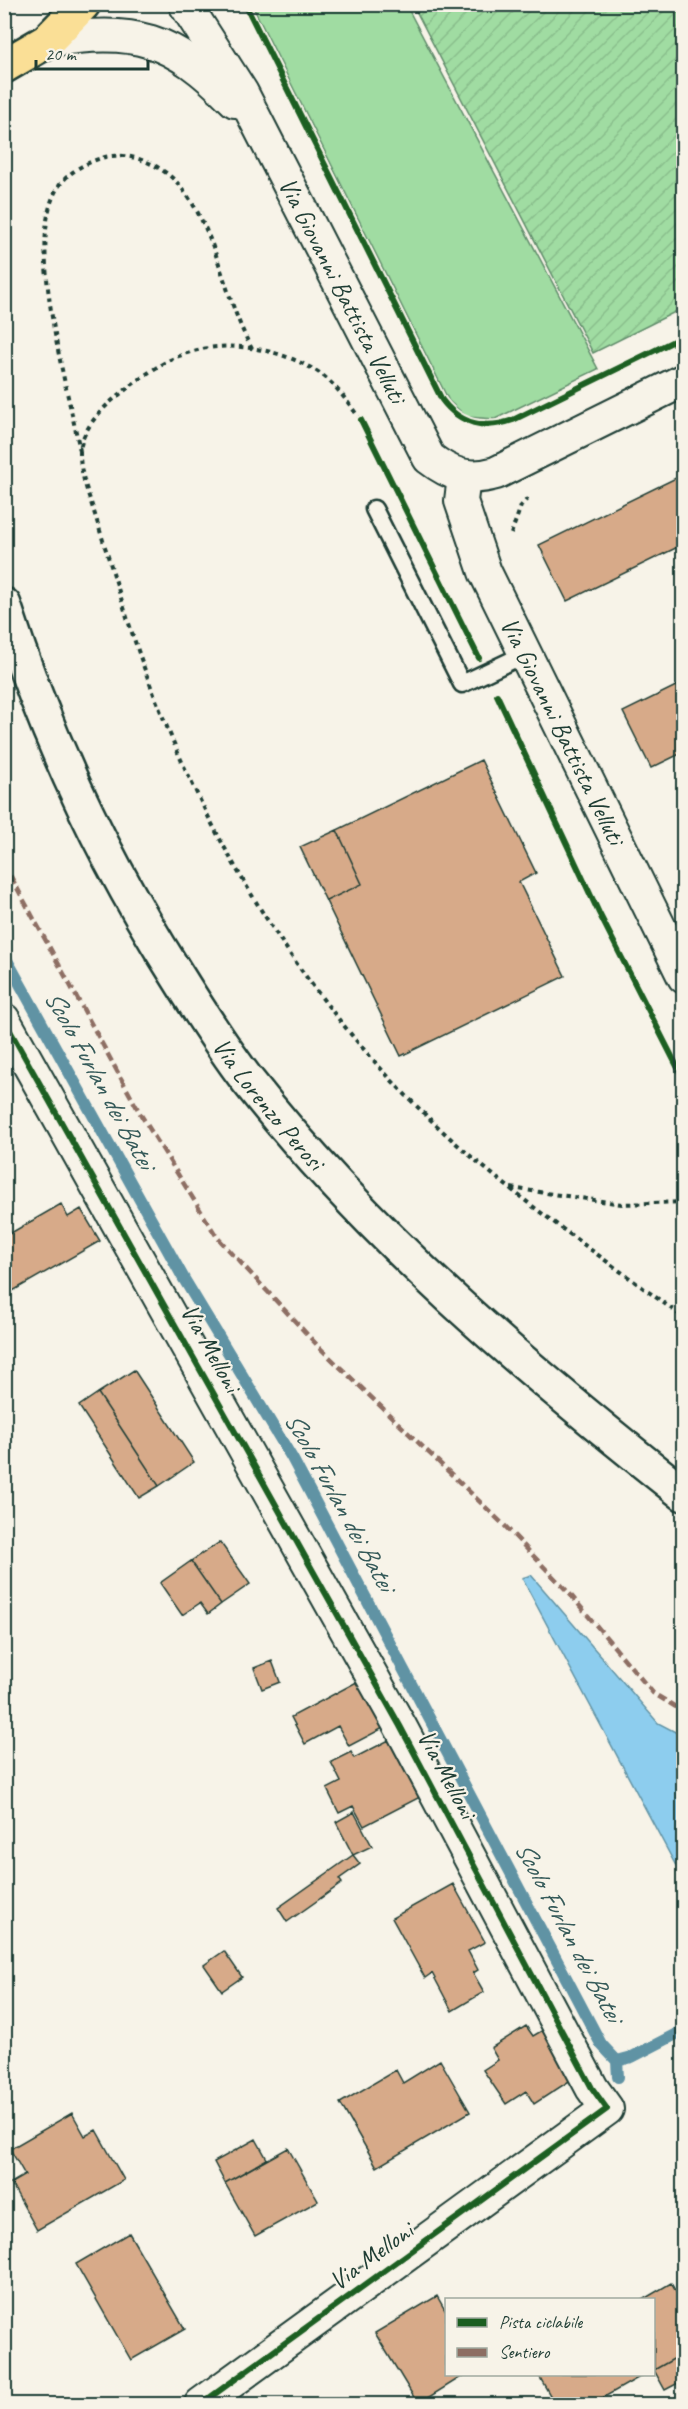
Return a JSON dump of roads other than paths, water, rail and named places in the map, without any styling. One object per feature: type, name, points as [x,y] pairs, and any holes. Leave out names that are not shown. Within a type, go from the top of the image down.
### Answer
[{"type":"main road","points":[[4,66],[47,41],[83,4]]},
{"type":"main road","name":"Via Lorenzo Perosi","points":[[4,605],[29,682],[81,806],[130,901],[248,1081],[332,1178],[452,1300],[555,1393],[684,1494]]},
{"type":"street","name":"Via Giovanni Battista Velluti","points":[[185,4],[227,68],[294,193],[429,458],[444,470],[464,477],[461,501],[485,572],[684,977]]},
{"type":"street","name":"Via Giovanni Battista Velluti","points":[[47,41],[83,35],[119,34],[161,44],[200,68],[253,118]]},
{"type":"street","points":[[464,477],[496,473],[684,380]]},
{"type":"street","name":"Via Melloni","points":[[4,1020],[400,1726],[592,2088],[607,2109],[201,2404]]},
{"type":"lane","points":[[374,510],[462,684],[525,654]]},
{"type":"water","points":[[531,1575],[658,1723],[683,1736],[683,1879],[522,1578]]},
{"type":"waterway","name":"Scolo Furlan dei Batei","points":[[4,955],[184,1279],[292,1458],[601,2044],[617,2061],[618,2077]]},
{"type":"waterway","points":[[617,2061],[632,2057],[684,2030]]}]
